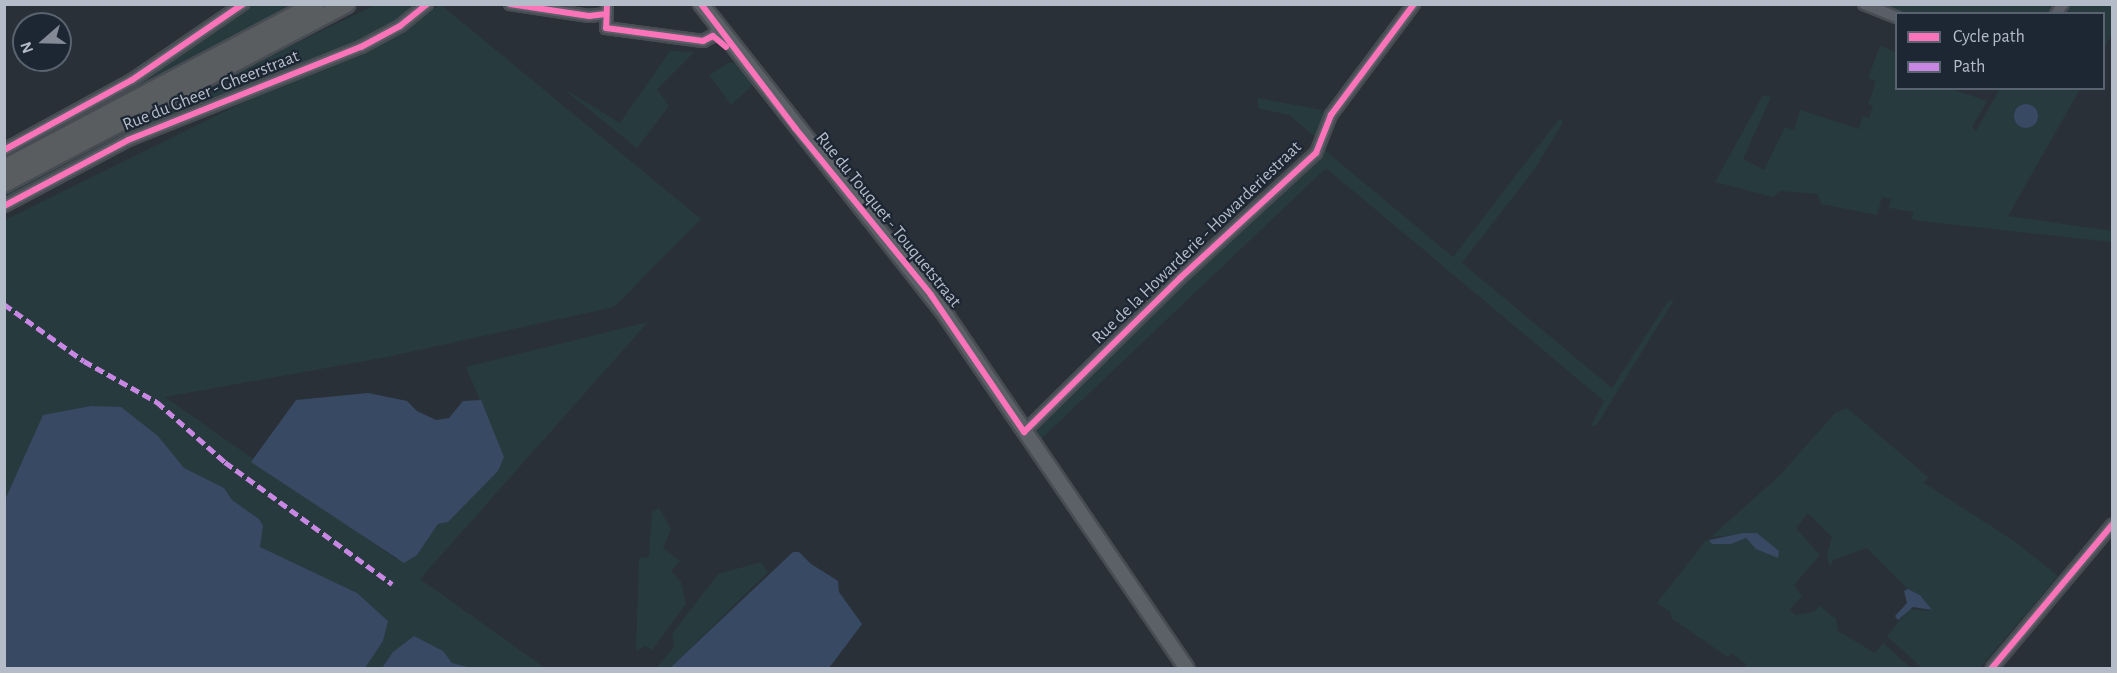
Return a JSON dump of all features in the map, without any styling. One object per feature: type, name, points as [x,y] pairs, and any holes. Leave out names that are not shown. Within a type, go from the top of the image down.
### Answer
[{"type":"highway","points":[[4,168],[315,4]]},
{"type":"highway","points":[[4,184],[348,4]]},
{"type":"main road","name":"Rue du Touquet - Touquetstraat","points":[[693,4],[715,32],[743,60],[931,295],[1186,669]]},
{"type":"main road","name":"Rue du Touquet - Touquetstraat","points":[[701,4],[715,32]]},
{"type":"street","points":[[4,150],[132,80],[243,4]]},
{"type":"street","name":"Rue du Gheer - Gheerstraat","points":[[4,206],[128,140],[361,47],[400,26],[427,4]]},
{"type":"street","points":[[510,4],[589,16],[606,9],[606,28],[703,41],[715,32]]},
{"type":"street","name":"Rue de la Howarderie - Howarderiestraat","points":[[1024,432],[1180,278],[1316,153],[1331,115],[1414,4]]},
{"type":"street","points":[[1864,4],[1895,17]]},
{"type":"street","points":[[1992,669],[2112,525]]},
{"type":"green space","points":[[249,5],[296,5],[5,161],[4,152]]},
{"type":"green space","points":[[375,5],[421,5],[393,28],[441,5],[701,219],[614,307],[387,357],[165,397],[396,559],[417,555],[438,524],[448,522],[504,457],[466,367],[648,322],[420,579],[545,668],[5,668],[5,220],[353,48],[173,118],[5,202],[4,194],[232,74]]},
{"type":"green space","points":[[1876,5],[2058,5],[2053,12],[1897,12]]},
{"type":"green space","points":[[2067,5],[2112,5],[2112,33],[2105,47],[2105,12],[2062,12]]},
{"type":"green space","points":[[1880,46],[1895,52],[1895,90],[1954,90],[1987,101],[1972,127],[1976,131],[1999,90],[2079,90],[2008,216],[2112,231],[2112,242],[1921,221],[1911,219],[1914,212],[1889,208],[1891,199],[1882,197],[1877,215],[1821,204],[1818,194],[1780,191],[1773,197],[1715,182],[1763,95],[1771,97],[1743,159],[1764,170],[1785,127],[1794,130],[1800,110],[1859,129],[1863,116],[1869,118],[1873,106],[1868,104],[1876,81],[1868,78]]},
{"type":"green space","points":[[670,51],[694,52],[657,89],[669,106],[637,148],[561,87],[620,123]]},
{"type":"green space","points":[[730,62],[738,64],[753,85],[731,105],[709,75]]},
{"type":"green space","points":[[1258,98],[1322,110],[1325,121],[1320,141],[1289,115],[1258,108]]},
{"type":"green space","points":[[1560,118],[1563,122],[1536,167],[1462,263],[1612,388],[1668,301],[1674,300],[1596,426],[1591,425],[1604,401],[1326,168],[1040,440],[1034,433],[1322,148],[1453,257]]},
{"type":"green space","points":[[1847,408],[1928,477],[1924,483],[2014,541],[2058,576],[1980,668],[1922,668],[1887,636],[1909,609],[1931,611],[1920,595],[1908,589],[1867,548],[1833,560],[1830,568],[1827,555],[1832,537],[1808,513],[1796,528],[1820,555],[1794,585],[1802,596],[1790,609],[1795,615],[1813,612],[1820,606],[1836,619],[1838,631],[1875,653],[1883,643],[1911,668],[1744,668],[1746,664],[1731,653],[1728,657],[1672,619],[1670,612],[1657,603],[1706,540],[1731,544],[1746,537],[1756,549],[1779,551],[1757,533],[1711,537],[1779,476],[1835,413]]},
{"type":"green space","points":[[659,508],[671,529],[663,548],[680,561],[671,571],[681,582],[686,604],[652,650],[645,646],[636,651],[639,558],[649,557],[652,512]]},
{"type":"green space","points":[[761,562],[768,572],[670,668],[656,668],[674,647],[672,634],[718,574]]},
{"type":"water","points":[[2026,104],[2035,107],[2038,116],[2035,125],[2026,128],[2017,125],[2014,116],[2017,107]]},
{"type":"water","points":[[368,393],[407,401],[417,411],[436,420],[449,418],[463,401],[481,400],[504,457],[498,471],[448,522],[438,524],[417,555],[404,563],[251,462],[296,400]]},
{"type":"water","points":[[91,406],[121,407],[158,436],[184,468],[224,488],[232,500],[259,519],[263,526],[260,547],[357,593],[388,621],[383,641],[365,668],[5,668],[5,500],[43,415]]},
{"type":"water","points":[[1743,533],[1757,533],[1779,551],[1778,558],[1756,549],[1746,538],[1731,544],[1712,544],[1709,540]]},
{"type":"water","points":[[793,552],[799,552],[811,564],[838,581],[839,592],[862,624],[829,668],[670,668]]},
{"type":"water","points":[[1908,589],[1920,595],[1932,610],[1913,607],[1898,620],[1895,616],[1907,603],[1904,591]]},
{"type":"water","points":[[414,636],[443,651],[452,663],[471,668],[382,668],[393,652]]},
{"type":"marked path","points":[[4,304],[84,361],[157,402],[225,462],[392,584]]},
{"type":"cycle path","points":[[4,150],[132,80],[243,4]]},
{"type":"cycle path","points":[[4,206],[128,140],[361,47],[400,26],[427,4]]},
{"type":"cycle path","points":[[510,4],[589,16],[606,14]]},
{"type":"cycle path","points":[[607,4],[606,28],[703,41],[713,36],[726,47]]},
{"type":"cycle path","points":[[701,4],[795,128],[931,295],[1024,432],[1180,278],[1316,153],[1331,115],[1414,4]]},
{"type":"cycle path","points":[[1992,668],[2112,525]]}]
